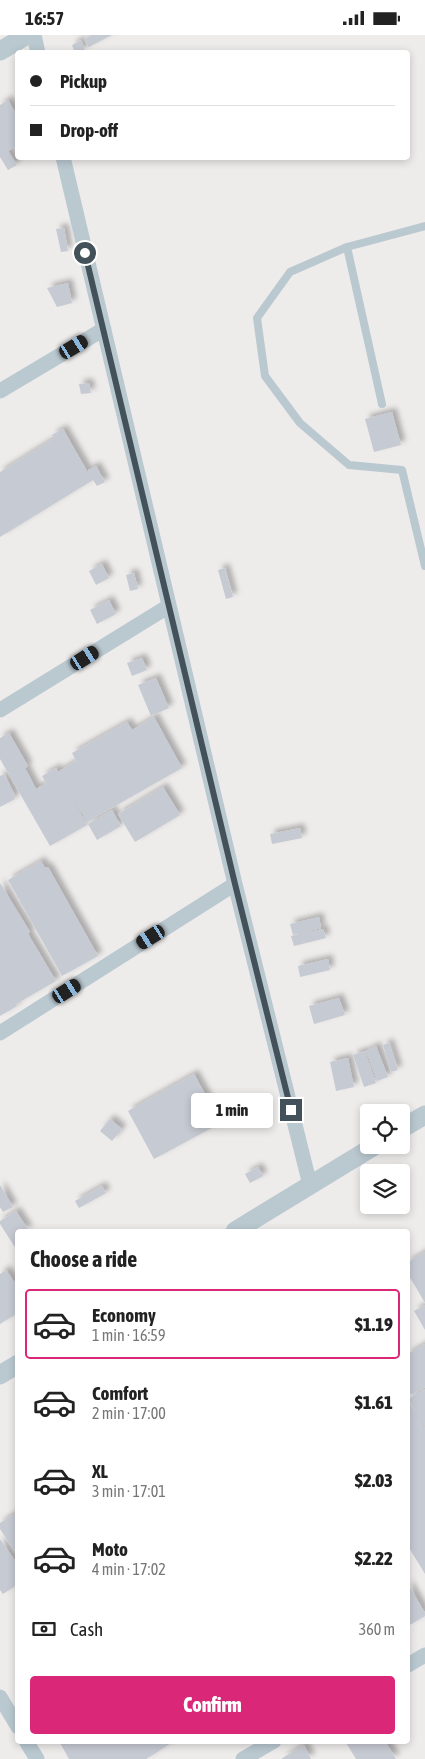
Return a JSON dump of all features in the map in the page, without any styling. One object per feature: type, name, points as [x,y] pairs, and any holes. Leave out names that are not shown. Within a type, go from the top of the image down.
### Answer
[{"type":"street","points":[[0,51],[26,35]]},
{"type":"street","points":[[34,35],[37,50]]},
{"type":"street","points":[[64,160],[235,884],[310,1185]]},
{"type":"street","points":[[0,391],[104,329]]},
{"type":"street","points":[[0,710],[169,606]]},
{"type":"street","points":[[0,1033],[235,884]]},
{"type":"street","points":[[410,1124],[425,1115]]},
{"type":"street","points":[[238,1229],[361,1154]]},
{"type":"street","points":[[0,1375],[15,1366]]},
{"type":"street","points":[[410,1664],[425,1655]]},
{"type":"street","points":[[0,1697],[15,1722]]},
{"type":"street","points":[[28,1744],[37,1759]]},
{"type":"street","points":[[243,1759],[269,1744]]},
{"type":"lane","points":[[425,227],[347,247],[290,273],[257,318],[265,376],[300,423],[349,465],[402,470],[425,566]]},
{"type":"lane","points":[[347,247],[382,404]]},
{"type":"building","points":[[92,35],[112,35],[89,47],[84,39]]},
{"type":"building","points":[[81,40],[85,50],[74,50],[72,45]]},
{"type":"building","points":[[8,100],[15,112],[15,148],[8,151],[17,165],[8,170],[0,157],[0,105]]},
{"type":"building","points":[[64,228],[68,251],[61,252],[56,229]]},
{"type":"building","points":[[68,283],[72,303],[57,307],[47,288]]},
{"type":"building","points":[[89,383],[91,393],[81,394],[79,384]]},
{"type":"building","points":[[392,412],[401,445],[374,452],[365,419]]},
{"type":"building","points":[[63,429],[90,476],[88,470],[96,466],[105,482],[97,486],[93,480],[0,537],[0,472],[53,439],[64,454],[52,435]]},
{"type":"building","points":[[102,564],[109,578],[96,585],[89,571]]},
{"type":"building","points":[[225,568],[233,597],[226,599],[218,570]]},
{"type":"building","points":[[134,573],[138,589],[130,591],[126,575]]},
{"type":"building","points":[[109,600],[116,614],[97,624],[90,610]]},
{"type":"building","points":[[142,658],[147,670],[132,676],[127,663]]},
{"type":"building","points":[[156,678],[169,708],[151,716],[138,685]]},
{"type":"building","points":[[154,717],[182,768],[87,822],[60,775],[87,825],[50,846],[0,759],[0,738],[9,733],[28,766],[25,768],[36,789],[46,783],[42,776],[56,768],[58,772],[76,761],[72,753],[127,722],[132,730]]},
{"type":"building","points":[[4,774],[15,795],[13,796],[15,799],[0,807],[0,776]]},
{"type":"building","points":[[163,787],[180,815],[135,842],[118,814]]},
{"type":"building","points":[[112,810],[121,826],[97,840],[88,824]]},
{"type":"building","points":[[300,828],[302,838],[272,844],[270,834]]},
{"type":"building","points":[[41,861],[45,868],[48,867],[98,956],[62,976],[8,880]]},
{"type":"building","points":[[0,883],[30,932],[28,934],[56,981],[16,1004],[17,1006],[0,1016]]},
{"type":"building","points":[[319,917],[321,928],[293,935],[290,924]]},
{"type":"building","points":[[323,929],[326,938],[294,946],[291,936]]},
{"type":"building","points":[[328,959],[330,970],[300,977],[298,966]]},
{"type":"building","points":[[339,998],[345,1015],[314,1024],[309,1006]]},
{"type":"building","points":[[389,1043],[398,1070],[391,1072],[383,1045]]},
{"type":"building","points":[[376,1046],[388,1077],[377,1081],[366,1051]]},
{"type":"building","points":[[365,1051],[376,1083],[364,1087],[353,1055]]},
{"type":"building","points":[[348,1058],[354,1087],[336,1091],[330,1062]]},
{"type":"building","points":[[194,1074],[221,1123],[154,1159],[128,1111]]},
{"type":"building","points":[[110,1119],[122,1129],[112,1141],[100,1131]]},
{"type":"building","points":[[258,1167],[263,1176],[250,1183],[245,1174]]},
{"type":"building","points":[[0,1185],[13,1207],[3,1212],[0,1207]]},
{"type":"building","points":[[102,1186],[106,1193],[79,1208],[75,1201]]},
{"type":"building","points":[[16,1211],[28,1229],[15,1229],[15,1247],[0,1224],[0,1221]]},
{"type":"building","points":[[425,1252],[425,1303],[410,1277],[410,1261]]},
{"type":"building","points":[[6,1270],[15,1283],[15,1315],[0,1324],[0,1274]]},
{"type":"building","points":[[425,1305],[425,1330],[414,1311]]},
{"type":"building","points":[[425,1344],[425,1387],[411,1395],[410,1393],[410,1353]]},
{"type":"building","points":[[425,1389],[425,1426],[410,1402],[410,1398]]},
{"type":"building","points":[[410,1403],[425,1428],[425,1574],[410,1549]]},
{"type":"building","points":[[15,1514],[15,1552],[0,1529],[0,1523]]},
{"type":"building","points":[[0,1539],[15,1561],[15,1586],[3,1594],[0,1590]]},
{"type":"building","points":[[410,1587],[425,1613],[425,1616],[410,1625]]},
{"type":"building","points":[[61,1744],[169,1744],[146,1759],[69,1759]]},
{"type":"building","points":[[347,1744],[387,1744],[396,1759],[356,1759]]},
{"type":"building","points":[[304,1745],[311,1759],[281,1759]]},
{"type":"route","points":[[85,253],[235,884],[291,1110]]}]
